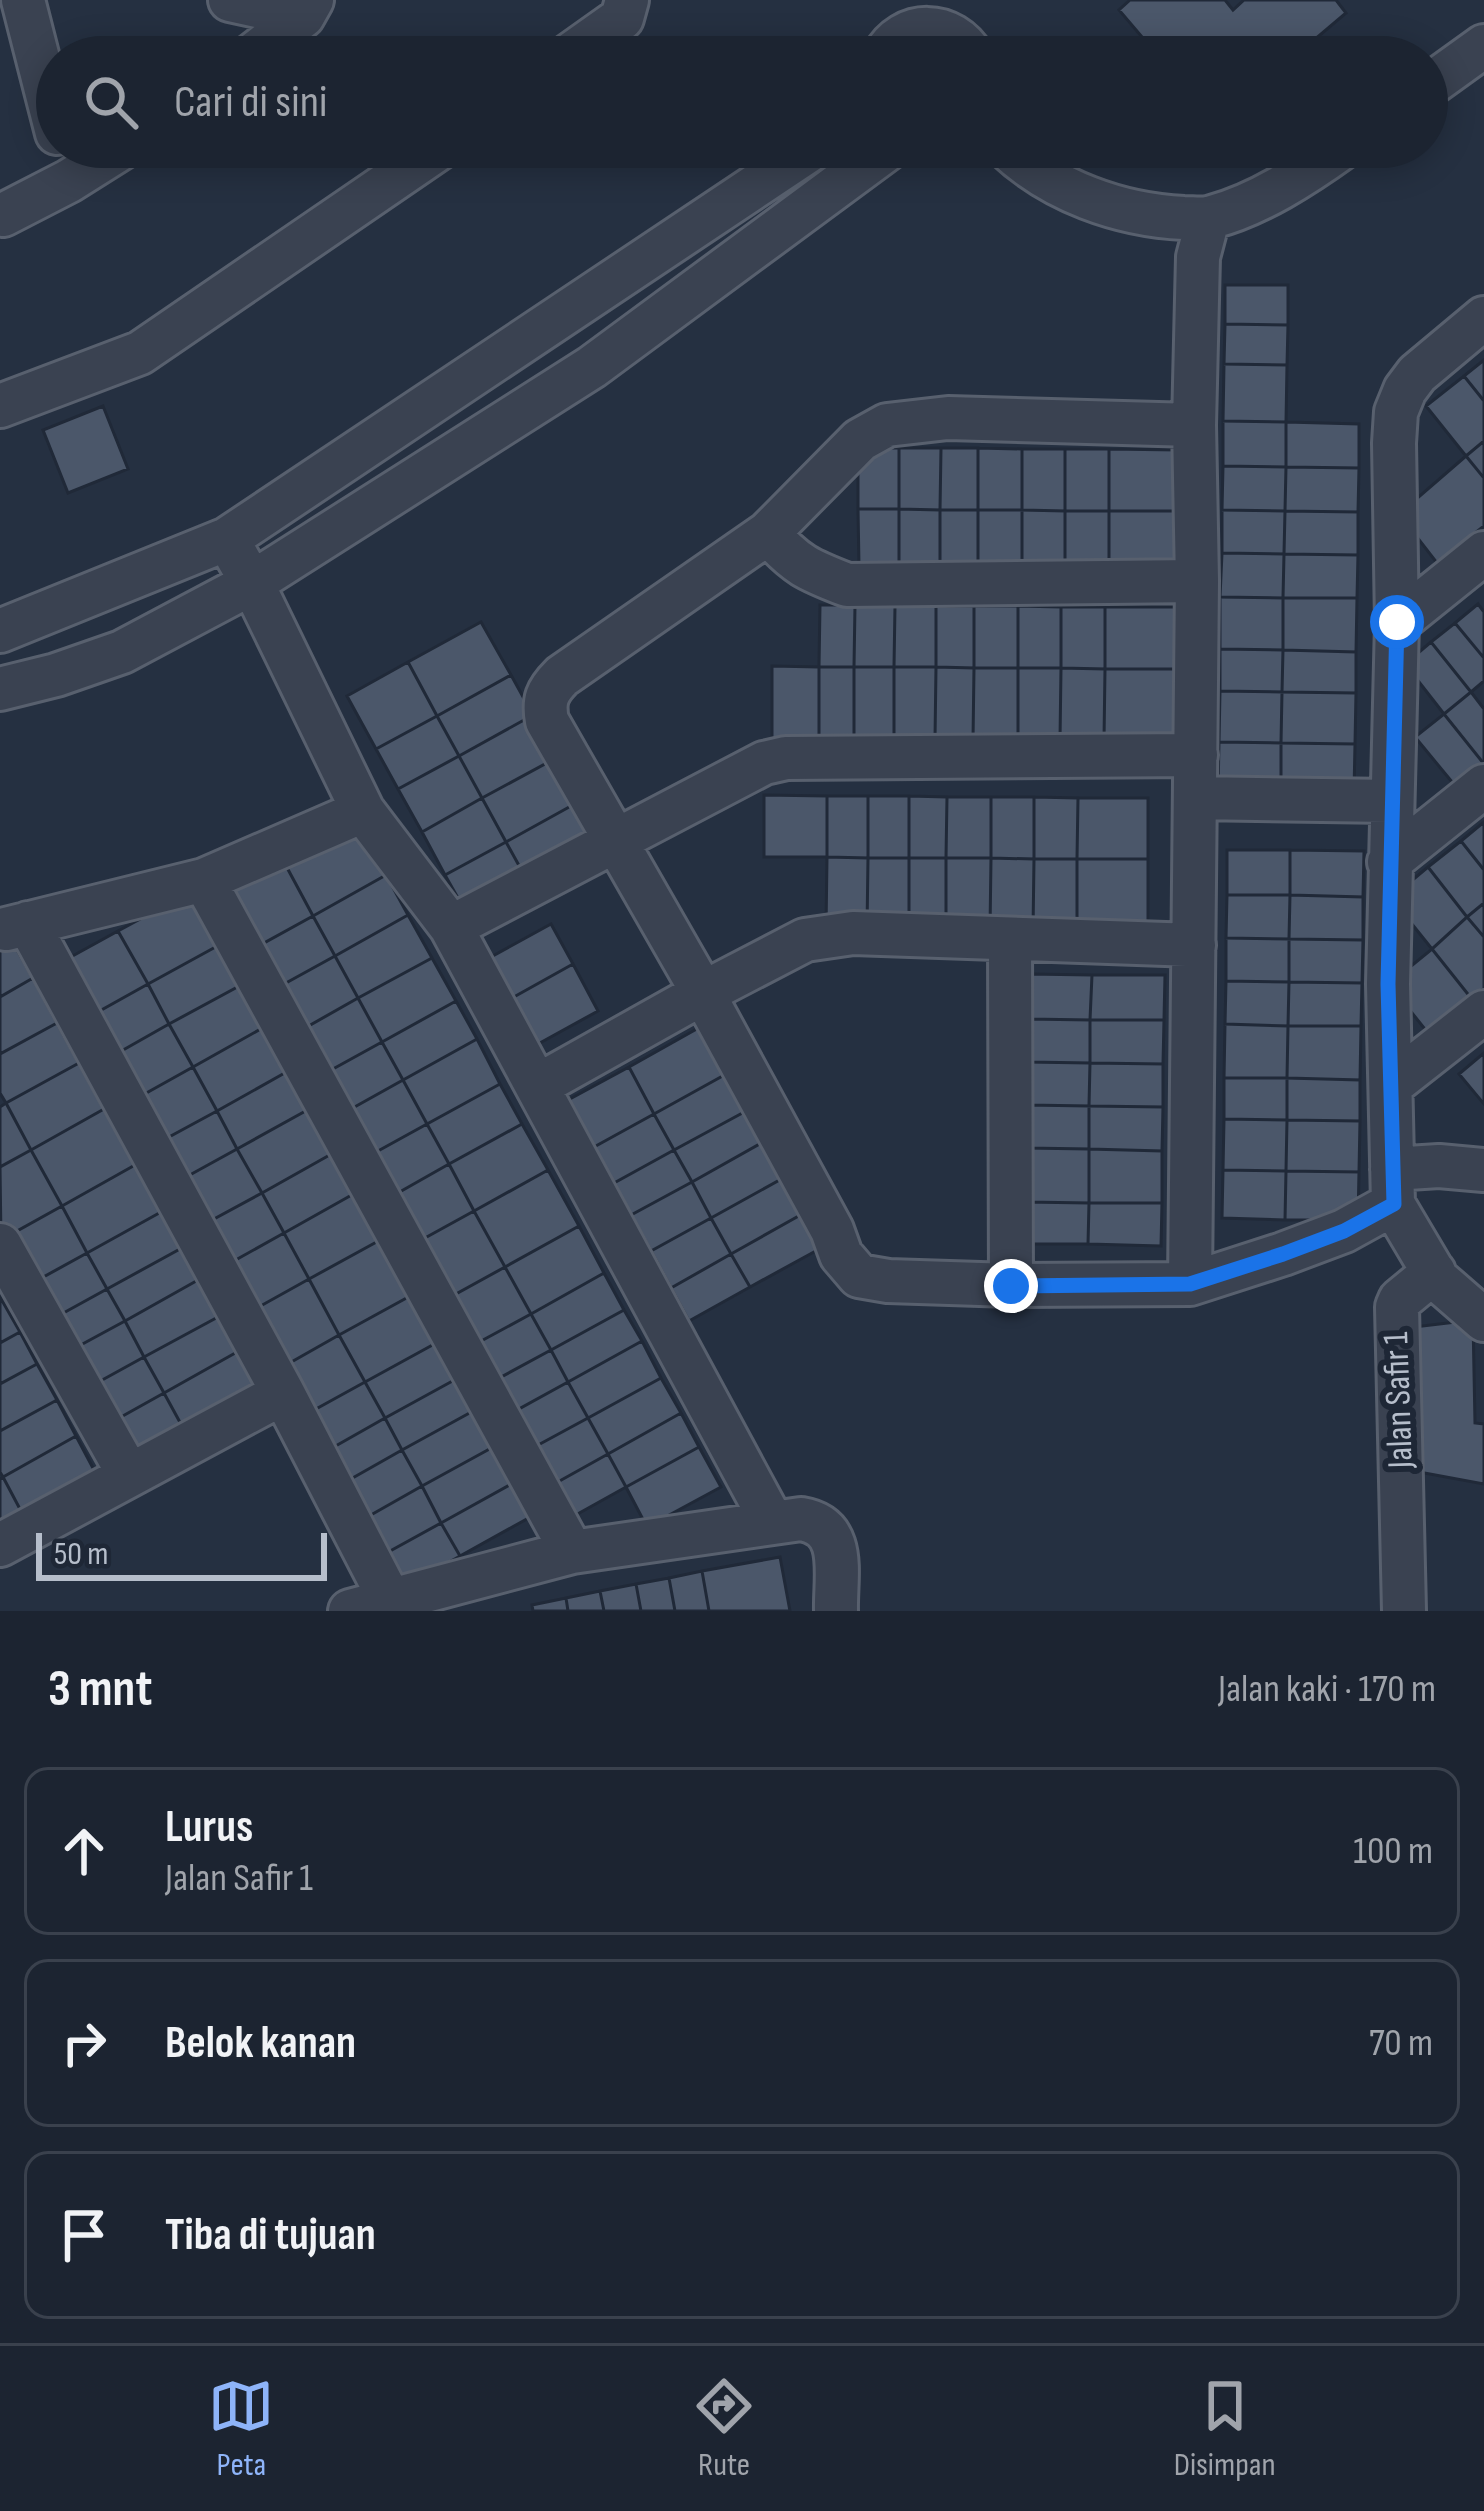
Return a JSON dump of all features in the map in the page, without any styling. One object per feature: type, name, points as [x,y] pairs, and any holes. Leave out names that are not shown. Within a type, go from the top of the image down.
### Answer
[{"type":"street","points":[[23,0],[36,51]]},
{"type":"street","points":[[230,0],[308,8]]},
{"type":"street","points":[[597,36],[622,18],[627,0]]},
{"type":"street","points":[[275,36],[308,8]]},
{"type":"street","points":[[895,30],[938,29],[956,36]]},
{"type":"street","points":[[1448,72],[1484,46]]},
{"type":"street","points":[[3,215],[60,168]]},
{"type":"street","points":[[0,406],[140,353],[410,168]]},
{"type":"street","points":[[0,631],[227,539],[783,168]]},
{"type":"street","points":[[0,689],[122,652],[252,583],[592,367],[862,168]]},
{"type":"street","points":[[1028,168],[1106,206],[1150,217],[1208,219],[1262,198],[1310,168]]},
{"type":"street","points":[[1190,1284],[1197,581],[1194,425],[1198,257],[1208,219]]},
{"type":"street","points":[[1484,318],[1417,374],[1396,412],[1397,622],[1388,984],[1393,1186],[1410,1236],[1434,1272],[1484,1320]]},
{"type":"street","points":[[1194,425],[948,418],[887,425],[860,440],[768,533],[562,676],[548,691],[547,721],[703,993],[832,1230],[841,1255],[859,1276],[1011,1286],[1190,1284],[1344,1231],[1393,1186],[1439,1166],[1484,1170]]},
{"type":"street","points":[[768,533],[790,559],[847,585],[1197,581]]},
{"type":"street","points":[[227,539],[363,812],[452,927],[772,1522]]},
{"type":"street","points":[[1397,622],[1484,553]]},
{"type":"street","points":[[452,927],[742,772],[785,758],[1196,755]]},
{"type":"street","points":[[1389,862],[1484,785]]},
{"type":"street","points":[[1195,797],[1391,801]]},
{"type":"street","points":[[363,812],[204,880],[14,927],[283,1393],[371,1606],[572,1552],[801,1519],[827,1529],[835,1549],[836,1611]]},
{"type":"street","points":[[204,880],[572,1552]]},
{"type":"street","points":[[537,1086],[703,993],[806,940],[828,935],[1194,945]]},
{"type":"street","points":[[1010,939],[1011,1286]]},
{"type":"street","points":[[1391,1085],[1484,1012]]},
{"type":"street","points":[[0,1245],[129,1475]]},
{"type":"street","name":"Jalan Safir 1","points":[[1404,1611],[1396,1307],[1434,1272]]},
{"type":"street","points":[[0,1544],[283,1393]]},
{"type":"building","points":[[1130,0],[1225,0],[1233,10],[1244,0],[1336,0],[1346,13],[1319,36],[1141,36],[1119,10]]},
{"type":"building","points":[[1225,285],[1288,285],[1288,325],[1225,324]]},
{"type":"building","points":[[1225,324],[1288,325],[1287,365],[1224,364]]},
{"type":"building","points":[[1484,360],[1484,401],[1464,376]]},
{"type":"building","points":[[1224,364],[1287,365],[1286,422],[1223,421]]},
{"type":"building","points":[[1464,376],[1484,401],[1484,441],[1466,456],[1426,406]]},
{"type":"building","points":[[103,406],[128,469],[68,493],[43,430]]},
{"type":"building","points":[[1223,421],[1286,422],[1286,467],[1223,466]]},
{"type":"building","points":[[1286,422],[1359,424],[1359,468],[1286,467]]},
{"type":"building","points":[[1484,441],[1484,478],[1466,456]]},
{"type":"building","points":[[858,448],[899,448],[899,509],[858,509]]},
{"type":"building","points":[[899,448],[941,448],[940,510],[899,509]]},
{"type":"building","points":[[941,448],[978,448],[978,510],[940,510]]},
{"type":"building","points":[[978,448],[1022,449],[1022,510],[978,510]]},
{"type":"building","points":[[1022,449],[1065,449],[1065,511],[1022,510]]},
{"type":"building","points":[[1065,449],[1109,449],[1109,511],[1065,511]]},
{"type":"building","points":[[1109,449],[1179,450],[1179,511],[1109,511]]},
{"type":"building","points":[[1466,456],[1484,478],[1484,526],[1437,563],[1399,514]]},
{"type":"building","points":[[1223,466],[1286,467],[1285,511],[1222,510]]},
{"type":"building","points":[[1286,467],[1359,468],[1358,512],[1285,511]]},
{"type":"building","points":[[858,509],[899,509],[899,566],[859,566]]},
{"type":"building","points":[[899,509],[940,510],[940,566],[899,566]]},
{"type":"building","points":[[940,510],[978,510],[978,566],[940,566]]},
{"type":"building","points":[[978,510],[1022,510],[1022,567],[978,566]]},
{"type":"building","points":[[1022,510],[1065,511],[1065,567],[1022,567]]},
{"type":"building","points":[[1222,510],[1285,511],[1284,554],[1222,553]]},
{"type":"building","points":[[1065,511],[1109,511],[1109,567],[1065,567]]},
{"type":"building","points":[[1109,511],[1179,511],[1180,568],[1109,567]]},
{"type":"building","points":[[1285,511],[1358,512],[1358,555],[1284,554]]},
{"type":"building","points":[[1222,553],[1284,554],[1283,598],[1220,597]]},
{"type":"building","points":[[1284,554],[1358,555],[1357,598],[1283,598]]},
{"type":"building","points":[[1220,597],[1283,598],[1283,650],[1220,649]]},
{"type":"building","points":[[1283,598],[1357,598],[1356,652],[1283,650]]},
{"type":"building","points":[[1478,604],[1484,612],[1484,658],[1455,623]]},
{"type":"building","points":[[820,605],[855,605],[854,667],[819,667]]},
{"type":"building","points":[[855,605],[895,606],[894,667],[854,667]]},
{"type":"building","points":[[895,606],[936,606],[936,667],[894,667]]},
{"type":"building","points":[[936,606],[974,606],[974,668],[936,667]]},
{"type":"building","points":[[974,606],[1018,606],[1018,668],[974,668]]},
{"type":"building","points":[[1018,606],[1061,607],[1061,668],[1018,668]]},
{"type":"building","points":[[1061,607],[1105,607],[1105,669],[1061,668]]},
{"type":"building","points":[[1105,607],[1176,607],[1176,669],[1105,669]]},
{"type":"building","points":[[481,622],[511,675],[437,716],[408,662]]},
{"type":"building","points":[[1455,623],[1484,658],[1484,681],[1471,692],[1431,642]]},
{"type":"building","points":[[1431,642],[1471,692],[1444,714],[1405,664]]},
{"type":"building","points":[[1220,649],[1283,650],[1282,692],[1220,691]]},
{"type":"building","points":[[1283,650],[1356,652],[1356,693],[1282,692]]},
{"type":"building","points":[[408,662],[437,716],[376,749],[347,696]]},
{"type":"building","points":[[772,666],[819,667],[819,739],[772,738]]},
{"type":"building","points":[[819,667],[854,667],[854,739],[819,739]]},
{"type":"building","points":[[854,667],[894,667],[894,739],[854,739]]},
{"type":"building","points":[[894,667],[936,667],[935,739],[894,739]]},
{"type":"building","points":[[936,667],[974,668],[973,740],[935,739]]},
{"type":"building","points":[[974,668],[1018,668],[1018,740],[973,740]]},
{"type":"building","points":[[1018,668],[1061,668],[1060,740],[1018,740]]},
{"type":"building","points":[[1061,668],[1105,669],[1104,740],[1060,740]]},
{"type":"building","points":[[1105,669],[1176,669],[1175,741],[1104,740]]},
{"type":"building","points":[[511,675],[533,715],[459,756],[437,716]]},
{"type":"building","points":[[1220,691],[1282,692],[1281,743],[1219,742]]},
{"type":"building","points":[[1282,692],[1356,693],[1355,744],[1281,743]]},
{"type":"building","points":[[1471,692],[1484,709],[1484,764],[1444,714]]},
{"type":"building","points":[[1444,714],[1484,764],[1457,788],[1415,737]]},
{"type":"building","points":[[533,715],[556,758],[482,798],[459,756]]},
{"type":"building","points":[[437,716],[459,756],[398,789],[376,749]]},
{"type":"building","points":[[1219,742],[1281,743],[1281,792],[1218,791]]},
{"type":"building","points":[[1281,743],[1355,744],[1354,792],[1281,792]]},
{"type":"building","points":[[459,756],[482,798],[422,832],[398,789]]},
{"type":"building","points":[[556,758],[580,801],[506,842],[482,798]]},
{"type":"building","points":[[764,795],[827,796],[827,857],[764,857]]},
{"type":"building","points":[[827,796],[868,796],[868,858],[827,857]]},
{"type":"building","points":[[868,796],[909,796],[909,858],[868,858]]},
{"type":"building","points":[[909,796],[947,797],[946,858],[909,858]]},
{"type":"building","points":[[947,797],[991,797],[991,858],[946,858]]},
{"type":"building","points":[[991,797],[1034,797],[1034,859],[991,858]]},
{"type":"building","points":[[1034,797],[1078,798],[1077,859],[1034,859]]},
{"type":"building","points":[[482,798],[506,842],[445,875],[422,832]]},
{"type":"building","points":[[1078,798],[1148,798],[1148,859],[1077,859]]},
{"type":"building","points":[[580,801],[600,839],[527,880],[506,842]]},
{"type":"building","points":[[357,822],[386,875],[313,916],[284,862]]},
{"type":"building","points":[[1484,822],[1484,870],[1461,841]]},
{"type":"building","points":[[1461,841],[1484,870],[1484,903],[1467,917],[1428,867]]},
{"type":"building","points":[[506,842],[527,880],[467,914],[445,875]]},
{"type":"building","points":[[1227,850],[1290,850],[1290,895],[1227,895]]},
{"type":"building","points":[[1290,850],[1364,851],[1363,897],[1290,895]]},
{"type":"building","points":[[827,857],[868,858],[867,929],[826,929]]},
{"type":"building","points":[[868,858],[909,858],[909,930],[867,929]]},
{"type":"building","points":[[909,858],[946,858],[946,930],[909,930]]},
{"type":"building","points":[[946,858],[991,858],[990,930],[946,930]]},
{"type":"building","points":[[991,858],[1034,859],[1033,931],[990,930]]},
{"type":"building","points":[[1034,859],[1077,859],[1077,931],[1033,931]]},
{"type":"building","points":[[1077,859],[1148,859],[1148,931],[1077,931]]},
{"type":"building","points":[[284,862],[313,916],[253,949],[224,896]]},
{"type":"building","points":[[1428,867],[1467,917],[1432,949],[1391,898]]},
{"type":"building","points":[[386,875],[408,915],[335,956],[313,916]]},
{"type":"building","points":[[192,891],[221,944],[148,984],[118,931]]},
{"type":"building","points":[[1227,895],[1290,895],[1289,939],[1226,938]]},
{"type":"building","points":[[1290,895],[1363,897],[1363,940],[1289,939]]},
{"type":"building","points":[[1484,903],[1484,937],[1467,917]]},
{"type":"building","points":[[408,915],[432,958],[358,998],[335,956]]},
{"type":"building","points":[[313,916],[335,956],[275,989],[253,949]]},
{"type":"building","points":[[1467,917],[1484,937],[1484,988],[1471,998],[1432,949]]},
{"type":"building","points":[[551,924],[573,964],[512,998],[491,957]]},
{"type":"building","points":[[118,931],[148,984],[87,1018],[58,964]]},
{"type":"building","points":[[1226,938],[1289,939],[1289,982],[1226,981]]},
{"type":"building","points":[[1289,939],[1363,940],[1362,983],[1289,982]]},
{"type":"building","points":[[12,941],[33,978],[0,997],[0,947]]},
{"type":"building","points":[[221,944],[243,984],[169,1024],[148,984]]},
{"type":"building","points":[[1432,949],[1471,998],[1428,1033],[1389,984]]},
{"type":"building","points":[[335,956],[358,998],[298,1032],[275,989]]},
{"type":"building","points":[[432,958],[456,1001],[382,1042],[358,998]]},
{"type":"building","points":[[573,964],[598,1011],[538,1044],[512,998]]},
{"type":"building","points":[[1029,974],[1092,975],[1090,1020],[1028,1019]]},
{"type":"building","points":[[1092,975],[1165,975],[1164,1020],[1090,1020]]},
{"type":"building","points":[[33,978],[57,1023],[0,1054],[0,997]]},
{"type":"building","points":[[1226,981],[1289,982],[1288,1026],[1225,1024]]},
{"type":"building","points":[[1289,982],[1362,983],[1361,1026],[1288,1026]]},
{"type":"building","points":[[148,984],[169,1024],[109,1058],[87,1018]]},
{"type":"building","points":[[243,984],[266,1026],[193,1067],[169,1024]]},
{"type":"building","points":[[358,998],[382,1042],[322,1075],[298,1032]]},
{"type":"building","points":[[456,1001],[477,1039],[403,1080],[382,1042]]},
{"type":"building","points":[[1028,1019],[1090,1020],[1090,1063],[1027,1062]]},
{"type":"building","points":[[1090,1020],[1164,1020],[1163,1064],[1090,1063]]},
{"type":"building","points":[[57,1023],[79,1063],[6,1103],[0,1093],[0,1054]]},
{"type":"building","points":[[169,1024],[193,1067],[132,1101],[109,1058]]},
{"type":"building","points":[[1225,1024],[1288,1026],[1287,1078],[1224,1078]]},
{"type":"building","points":[[266,1026],[290,1070],[217,1111],[193,1067]]},
{"type":"building","points":[[702,1026],[728,1073],[654,1114],[629,1067]]},
{"type":"building","points":[[1288,1026],[1361,1026],[1360,1080],[1287,1078]]},
{"type":"building","points":[[477,1039],[500,1084],[427,1124],[403,1080]]},
{"type":"building","points":[[382,1042],[403,1080],[342,1114],[322,1075]]},
{"type":"building","points":[[1484,1053],[1484,1104],[1459,1074]]},
{"type":"building","points":[[1027,1062],[1090,1063],[1089,1106],[1027,1105]]},
{"type":"building","points":[[79,1063],[104,1109],[31,1150],[6,1103]]},
{"type":"building","points":[[1090,1063],[1163,1064],[1163,1107],[1089,1106]]},
{"type":"building","points":[[193,1067],[217,1111],[156,1144],[132,1101]]},
{"type":"building","points":[[629,1067],[654,1114],[594,1147],[568,1100]]},
{"type":"building","points":[[290,1070],[311,1108],[237,1149],[217,1111]]},
{"type":"building","points":[[728,1073],[748,1110],[674,1150],[654,1114]]},
{"type":"building","points":[[1224,1078],[1287,1078],[1287,1120],[1224,1119]]},
{"type":"building","points":[[1287,1078],[1360,1080],[1360,1121],[1287,1120]]},
{"type":"building","points":[[403,1080],[427,1124],[367,1157],[342,1114]]},
{"type":"building","points":[[500,1084],[522,1124],[449,1164],[427,1124]]},
{"type":"building","points":[[6,1103],[31,1150],[0,1167],[0,1107]]},
{"type":"building","points":[[1027,1105],[1089,1106],[1089,1149],[1026,1148]]},
{"type":"building","points":[[1089,1106],[1163,1107],[1162,1151],[1089,1149]]},
{"type":"building","points":[[311,1108],[335,1152],[262,1193],[237,1149]]},
{"type":"building","points":[[104,1109],[135,1165],[62,1206],[31,1150]]},
{"type":"building","points":[[748,1110],[765,1141],[692,1182],[674,1150]]},
{"type":"building","points":[[217,1111],[237,1149],[177,1182],[156,1144]]},
{"type":"building","points":[[654,1114],[674,1150],[614,1183],[594,1147]]},
{"type":"building","points":[[1224,1119],[1287,1120],[1286,1171],[1223,1170]]},
{"type":"building","points":[[1287,1120],[1360,1121],[1359,1172],[1286,1171]]},
{"type":"building","points":[[427,1124],[449,1164],[389,1198],[367,1157]]},
{"type":"building","points":[[522,1124],[548,1170],[474,1211],[449,1164]]},
{"type":"building","points":[[765,1141],[785,1177],[711,1218],[692,1182]]},
{"type":"building","points":[[1026,1148],[1089,1149],[1089,1203],[1026,1202]]},
{"type":"building","points":[[237,1149],[262,1193],[201,1226],[177,1182]]},
{"type":"building","points":[[1089,1149],[1162,1151],[1162,1203],[1089,1203]]},
{"type":"building","points":[[31,1150],[62,1206],[1,1240],[0,1167]]},
{"type":"building","points":[[674,1150],[692,1182],[631,1215],[614,1183]]},
{"type":"building","points":[[335,1152],[357,1192],[284,1233],[262,1193]]},
{"type":"building","points":[[449,1164],[474,1211],[414,1244],[389,1198]]},
{"type":"building","points":[[135,1165],[161,1212],[87,1253],[62,1206]]},
{"type":"building","points":[[548,1170],[579,1226],[505,1267],[474,1211]]},
{"type":"building","points":[[1223,1170],[1286,1171],[1285,1220],[1222,1218]]},
{"type":"building","points":[[1286,1171],[1359,1172],[1358,1220],[1285,1220]]},
{"type":"building","points":[[785,1177],[804,1213],[731,1254],[711,1218]]},
{"type":"building","points":[[692,1182],[711,1218],[651,1251],[631,1215]]},
{"type":"building","points":[[357,1192],[382,1239],[309,1279],[284,1233]]},
{"type":"building","points":[[262,1193],[284,1233],[223,1267],[201,1226]]},
{"type":"building","points":[[1026,1202],[1089,1203],[1088,1244],[1025,1244]]},
{"type":"building","points":[[1089,1203],[1162,1203],[1161,1246],[1088,1244]]},
{"type":"building","points":[[62,1206],[87,1253],[27,1286],[1,1240]]},
{"type":"building","points":[[474,1211],[505,1267],[445,1300],[414,1244]]},
{"type":"building","points":[[161,1212],[180,1249],[107,1289],[87,1253]]},
{"type":"building","points":[[804,1213],[823,1247],[750,1287],[731,1254]]},
{"type":"building","points":[[711,1218],[731,1254],[671,1288],[651,1251]]},
{"type":"building","points":[[579,1226],[604,1273],[531,1314],[505,1267]]},
{"type":"building","points":[[284,1233],[309,1279],[248,1313],[223,1267]]},
{"type":"building","points":[[382,1239],[412,1295],[339,1335],[309,1279]]},
{"type":"building","points":[[180,1249],[198,1280],[125,1321],[107,1289]]},
{"type":"building","points":[[87,1253],[107,1289],[47,1322],[27,1286]]},
{"type":"building","points":[[731,1254],[750,1287],[689,1321],[671,1288]]},
{"type":"building","points":[[505,1267],[531,1314],[470,1347],[445,1300]]},
{"type":"building","points":[[604,1273],[624,1310],[551,1350],[531,1314]]},
{"type":"building","points":[[309,1279],[339,1335],[279,1369],[248,1313]]},
{"type":"building","points":[[198,1280],[218,1317],[144,1357],[125,1321]]},
{"type":"building","points":[[107,1289],[125,1321],[64,1354],[47,1322]]},
{"type":"building","points":[[412,1295],[438,1342],[365,1382],[339,1335]]},
{"type":"building","points":[[0,1297],[20,1332],[0,1343]]},
{"type":"building","points":[[624,1310],[642,1341],[568,1382],[551,1350]]},
{"type":"building","points":[[531,1314],[551,1350],[490,1383],[470,1347]]},
{"type":"building","points":[[218,1317],[237,1352],[164,1393],[144,1357]]},
{"type":"building","points":[[1473,1320],[1475,1423],[1484,1424],[1484,1484],[1419,1472],[1414,1327]]},
{"type":"building","points":[[125,1321],[144,1357],[84,1390],[64,1354]]},
{"type":"building","points":[[20,1332],[37,1364],[0,1384],[0,1343]]},
{"type":"building","points":[[339,1335],[365,1382],[305,1415],[279,1369]]},
{"type":"building","points":[[642,1341],[661,1378],[588,1418],[568,1382]]},
{"type":"building","points":[[438,1342],[458,1378],[385,1418],[365,1382]]},
{"type":"building","points":[[551,1350],[568,1382],[508,1415],[490,1383]]},
{"type":"building","points":[[237,1352],[256,1386],[182,1426],[164,1393]]},
{"type":"building","points":[[144,1357],[164,1393],[103,1427],[84,1390]]},
{"type":"building","points":[[37,1364],[57,1400],[0,1431],[0,1384]]},
{"type":"building","points":[[458,1378],[475,1410],[402,1450],[385,1418]]},
{"type":"building","points":[[661,1378],[681,1413],[608,1454],[588,1418]]},
{"type":"building","points":[[365,1382],[385,1418],[325,1452],[305,1415]]},
{"type":"building","points":[[568,1382],[588,1418],[527,1451],[508,1415]]},
{"type":"building","points":[[164,1393],[182,1426],[122,1460],[103,1427]]},
{"type":"building","points":[[57,1400],[76,1436],[3,1477],[0,1431]]},
{"type":"building","points":[[475,1410],[495,1446],[422,1486],[402,1450]]},
{"type":"building","points":[[681,1413],[699,1447],[626,1487],[608,1454]]},
{"type":"building","points":[[385,1418],[402,1450],[342,1484],[325,1452]]},
{"type":"building","points":[[588,1418],[608,1454],[547,1488],[527,1451]]},
{"type":"building","points":[[76,1436],[94,1470],[21,1511],[3,1477]]},
{"type":"building","points":[[495,1446],[515,1482],[441,1523],[422,1486]]},
{"type":"building","points":[[699,1447],[721,1487],[647,1527],[626,1487]]},
{"type":"building","points":[[402,1450],[422,1486],[362,1520],[342,1484]]},
{"type":"building","points":[[608,1454],[626,1487],[565,1521],[547,1488]]},
{"type":"building","points":[[3,1477],[21,1511],[0,1523],[0,1479]]},
{"type":"building","points":[[515,1482],[534,1515],[460,1556],[441,1523]]},
{"type":"building","points":[[422,1486],[441,1523],[381,1556],[362,1520]]},
{"type":"building","points":[[441,1523],[460,1556],[400,1590],[381,1556]]},
{"type":"building","points":[[780,1557],[790,1611],[709,1611],[702,1571]]},
{"type":"building","points":[[702,1571],[709,1611],[675,1611],[669,1578]]},
{"type":"building","points":[[669,1578],[675,1611],[641,1611],[636,1584]]},
{"type":"building","points":[[636,1584],[641,1611],[604,1611],[600,1591]]},
{"type":"building","points":[[600,1591],[604,1611],[568,1611],[566,1598]]},
{"type":"building","points":[[566,1598],[568,1611],[533,1611],[532,1605]]},
{"type":"route","points":[[1011,1286],[1190,1284],[1344,1231],[1394,1204],[1388,984],[1397,622]]}]
